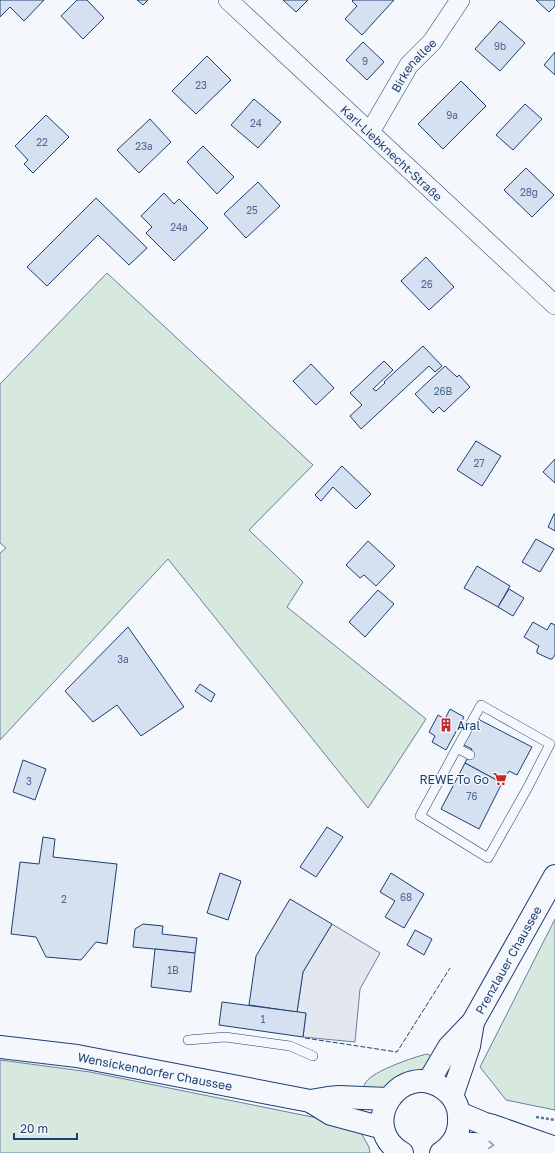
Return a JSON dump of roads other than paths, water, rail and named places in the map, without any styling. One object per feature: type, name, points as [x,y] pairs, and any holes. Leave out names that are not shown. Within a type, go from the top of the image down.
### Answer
[{"type":"main road","name":"Prenzlauer Chaussee","points":[[430,1082],[449,1047],[473,1022],[555,876]]},
{"type":"main road","name":"Prenzlauer Chaussee","points":[[447,1148],[458,1134],[460,1124],[456,1105],[473,1022]]},
{"type":"main road","name":"Wensickendorfer Chaussee","points":[[0,1047],[77,1056],[310,1101],[339,1097],[388,1099]]},
{"type":"main road","points":[[389,1144],[382,1118],[388,1099],[396,1090],[406,1084],[418,1081],[430,1082],[438,1085],[456,1105],[485,1124],[553,1148]]},
{"type":"main road","name":"Wensickendorfer Chaussee","points":[[310,1101],[331,1114],[389,1144]]},
{"type":"main road","points":[[447,1148],[500,1146],[553,1148]]},
{"type":"street","name":"Karl-Liebknecht-Straße","points":[[228,0],[555,305]]},
{"type":"street","name":"Birkenallee","points":[[370,132],[409,65],[432,42],[460,0]]},
{"type":"lane","points":[[481,705],[553,743],[488,858],[420,816],[457,748],[481,705]]},
{"type":"lane","points":[[457,748],[470,755]]},
{"type":"lane","points":[[188,1040],[225,1037],[290,1046],[313,1056]]},
{"type":"place","name":"Aral","points":[[446,725]]},
{"type":"place","name":"REWE To Go","points":[[500,779]]}]
